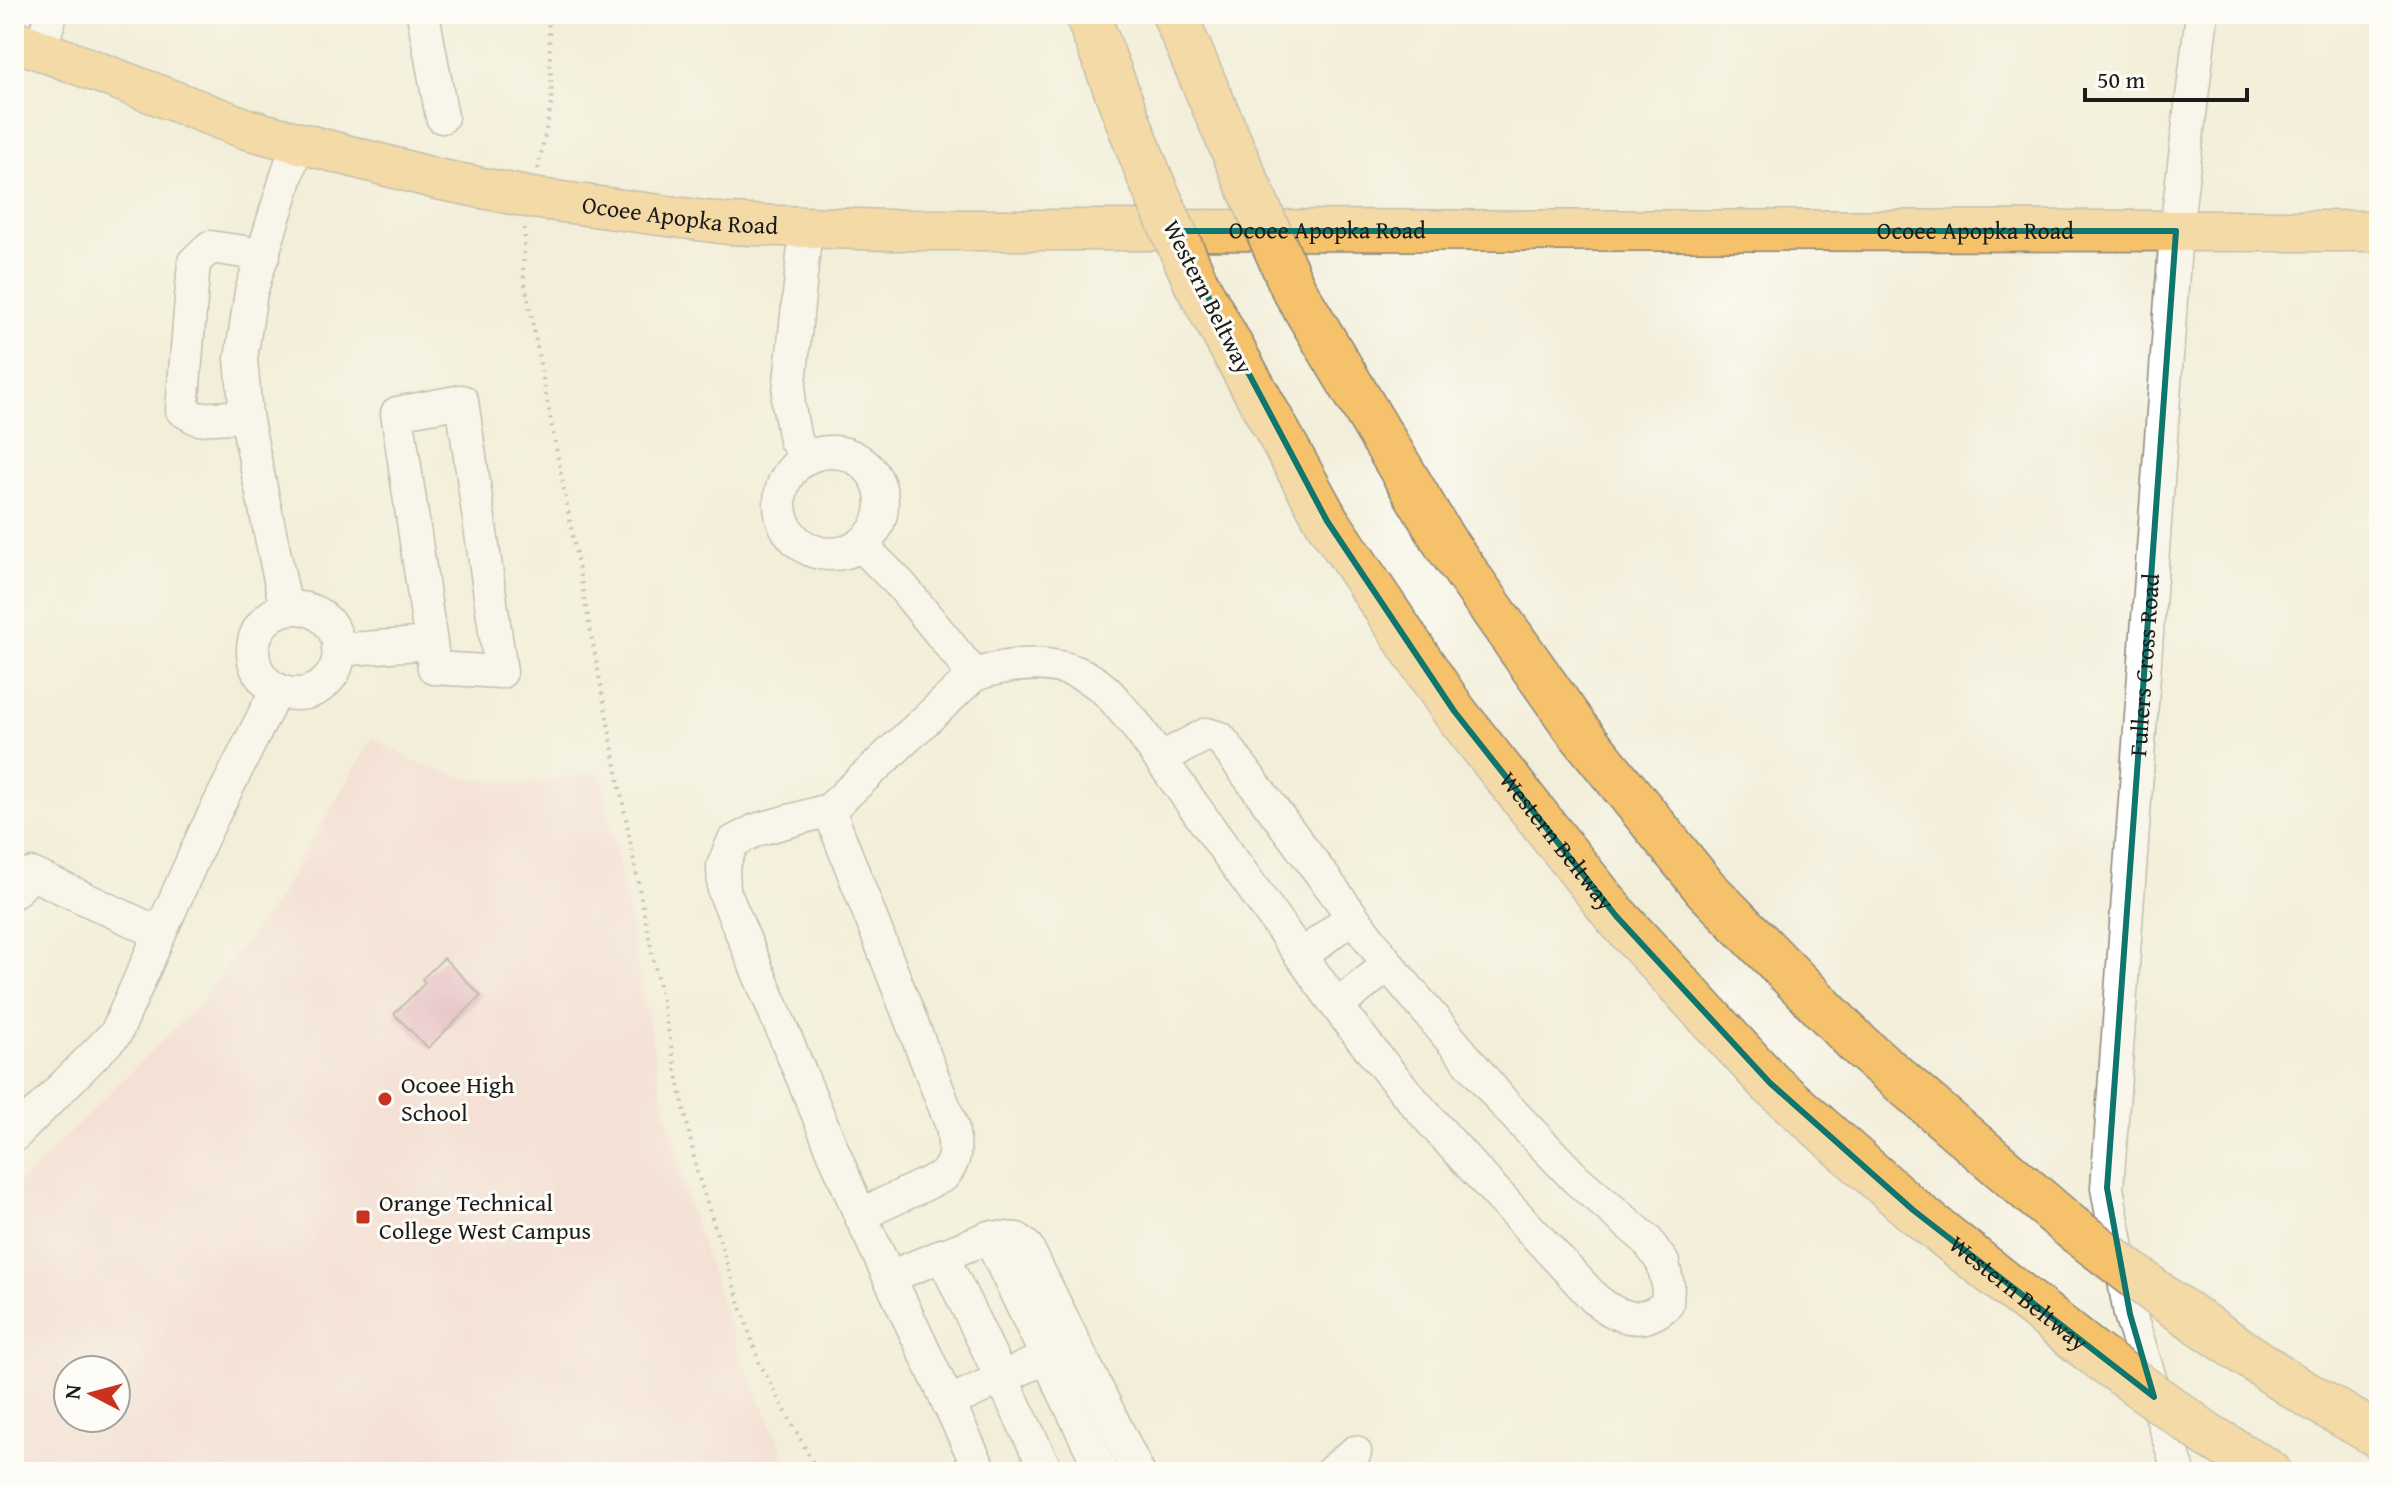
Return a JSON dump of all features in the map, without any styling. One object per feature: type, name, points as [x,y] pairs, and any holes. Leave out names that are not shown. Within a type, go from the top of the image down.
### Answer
[{"type":"highway","name":"Western Beltway","points":[[1087,14],[1150,178],[1197,285],[1327,521],[1454,711],[1616,916],[1770,1083],[1913,1210],[2092,1352],[2208,1435],[2269,1472]]},
{"type":"highway","points":[[1174,14],[1293,288],[1444,541],[1575,727],[1706,889],[1859,1045],[2071,1227],[2148,1306],[2379,1436]]},
{"type":"main road","name":"Ocoee Apopka Road","points":[[27,46],[247,129],[437,179],[532,198],[728,224],[901,230],[2379,231]]},
{"type":"street","points":[[27,46],[51,14]]},
{"type":"street","points":[[423,14],[442,117]]},
{"type":"street","name":"Fullers Cross Road","points":[[2179,1472],[2148,1306],[2107,1188],[2176,231],[2202,14]]},
{"type":"street","points":[[286,609],[246,416],[241,359],[244,321],[297,143]]},
{"type":"street","points":[[806,227],[788,402],[795,440],[807,457]]},
{"type":"street","points":[[246,416],[198,419],[182,410],[194,262],[210,247],[264,255]]},
{"type":"street","points":[[462,401],[501,672],[434,668],[431,643],[397,413],[462,401]]},
{"type":"street","points":[[826,452],[846,454],[874,474],[881,490],[882,506],[879,522],[861,545],[844,553],[812,551],[788,530],[782,515],[781,497],[793,468],[807,457],[826,452]]},
{"type":"street","points":[[861,545],[901,585],[974,675]]},
{"type":"street","points":[[286,609],[312,611],[323,618],[332,628],[338,650],[334,671],[325,682],[297,694],[277,689],[260,674],[253,647],[263,623],[286,609]]},
{"type":"street","points":[[338,650],[431,643]]},
{"type":"street","points":[[981,1472],[860,1215],[724,891],[723,866],[733,842],[756,830],[829,810],[974,675],[1007,664],[1035,663],[1069,670],[1103,688],[1160,759],[1369,1050],[1421,1109],[1595,1299],[1615,1314],[1633,1319],[1655,1315],[1667,1304],[1668,1285],[1663,1263],[1646,1239],[1576,1179],[1507,1107],[1388,965],[1220,738],[1207,734],[1160,759]]},
{"type":"street","points":[[14,1136],[116,1033],[159,933],[277,689]]},
{"type":"street","points":[[829,810],[952,1126],[956,1151],[953,1165],[943,1176],[860,1215]]},
{"type":"street","points":[[14,892],[32,874],[159,933]]},
{"type":"street","points":[[1302,956],[1351,917]]},
{"type":"street","points":[[1337,1006],[1388,965]]},
{"type":"street","points":[[889,1277],[989,1237],[1017,1239],[1027,1247],[1138,1472]]},
{"type":"street","points":[[989,1237],[1102,1472]]},
{"type":"street","points":[[942,1255],[1047,1472]]},
{"type":"street","points":[[948,1403],[1047,1357]]},
{"type":"path","points":[[548,14],[552,100],[523,240],[523,273],[637,877],[697,1172],[759,1362],[818,1472]]},
{"type":"highlighted area","points":[[1173,231],[2176,231],[2107,1188],[2130,1314],[2154,1397],[1913,1210],[1770,1083],[1616,916],[1454,711],[1327,521]]},
{"type":"shaded area","name":"Ocoee High School","points":[[373,737],[416,762],[470,779],[524,784],[601,772],[661,1087],[690,1209],[738,1350],[793,1472],[14,1472],[14,1188],[197,1006],[276,901]]},
{"type":"building","points":[[444,958],[481,996],[428,1048],[394,1014],[425,983],[422,979]]},
{"type":"place","name":"Ocoee High School","points":[[385,1099]]},
{"type":"place","name":"Orange Technical College West Campus","points":[[363,1217]]}]
